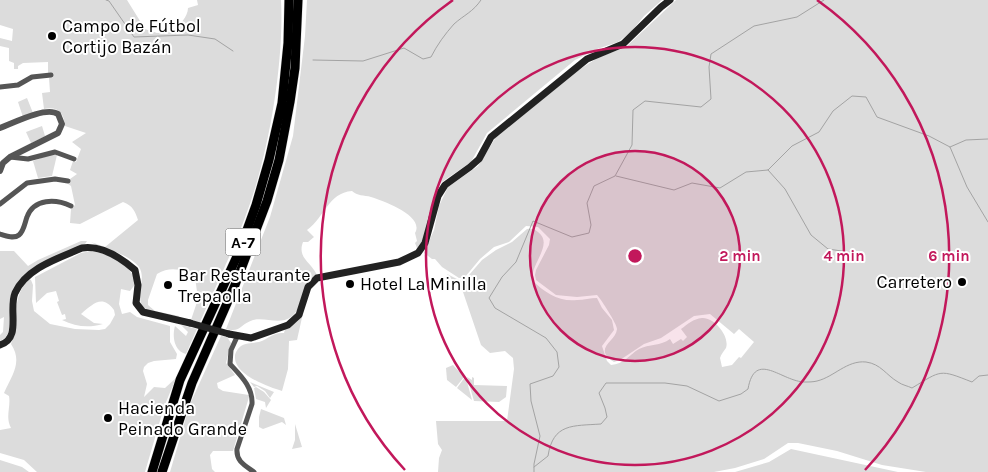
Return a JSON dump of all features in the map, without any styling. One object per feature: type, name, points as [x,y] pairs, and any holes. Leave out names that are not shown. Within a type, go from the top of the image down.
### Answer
[{"type":"highway","name":"A-7","points":[[152,472],[180,380],[239,252],[256,206],[282,103],[288,43],[289,0]]},
{"type":"highway","name":"A-7","points":[[162,472],[192,383],[235,285],[267,202],[279,160],[290,102],[295,68],[298,0]]},
{"type":"main road","points":[[0,345],[7,341],[13,332],[12,302],[22,282],[43,266],[88,247],[98,248],[107,252],[124,261],[135,270],[138,285],[136,302],[143,312],[237,337],[251,338],[288,325],[300,314],[308,287],[317,278],[399,262],[418,253],[425,243],[438,196],[445,185],[479,159],[491,136],[587,59],[623,44],[661,6],[670,0]]},
{"type":"street","points":[[0,87],[18,85],[32,77],[50,75]]},
{"type":"street","points":[[0,128],[43,112],[55,112],[60,117],[62,124],[58,132],[10,157],[3,163],[0,172]]},
{"type":"street","points":[[10,157],[28,159],[56,152],[74,160]]},
{"type":"street","points":[[0,204],[22,186],[32,182],[55,179],[68,181]]},
{"type":"street","points":[[0,234],[14,237],[20,235],[28,214],[34,206],[42,202],[56,201],[71,206]]},
{"type":"street","points":[[237,337],[232,350],[230,364],[251,389],[252,404],[236,449],[236,456],[241,463],[254,472]]},
{"type":"shaded area","points":[[0,0],[127,0],[145,29],[157,33],[173,31],[185,18],[188,8],[198,5],[197,0],[281,0],[279,68],[272,117],[262,164],[244,220],[200,322],[191,320],[198,299],[195,277],[186,272],[172,269],[157,274],[148,305],[155,311],[179,316],[178,318],[155,314],[143,307],[141,302],[142,278],[139,267],[129,258],[91,242],[105,247],[138,220],[135,211],[129,205],[123,202],[80,224],[70,223],[71,209],[75,205],[71,186],[68,184],[70,179],[77,174],[70,170],[73,161],[76,162],[81,149],[72,142],[86,133],[65,126],[62,114],[57,110],[44,109],[42,93],[50,92],[49,78],[51,77],[48,73],[48,62],[23,63],[18,66],[18,69],[14,69],[14,63],[9,61],[9,48],[0,46],[0,38],[12,41],[13,29],[0,25]]},
{"type":"shaded area","points":[[307,0],[662,0],[644,16],[631,32],[618,42],[597,49],[575,60],[487,133],[471,162],[439,184],[434,194],[427,229],[423,240],[417,248],[415,233],[417,227],[409,215],[377,199],[358,195],[352,191],[344,193],[332,201],[307,230],[314,237],[308,242],[303,242],[302,252],[317,275],[307,286],[295,313],[287,319],[277,321],[253,320],[235,330],[226,329],[270,217],[293,136],[305,36]]},
{"type":"shaded area","points":[[676,0],[988,0],[988,472],[926,472],[882,465],[837,451],[798,443],[788,443],[764,459],[714,472],[438,472],[439,458],[442,450],[438,444],[436,421],[507,421],[514,369],[513,358],[505,351],[490,353],[481,345],[463,292],[447,274],[463,282],[482,260],[512,242],[527,229],[535,229],[544,242],[532,280],[547,293],[564,300],[597,298],[602,308],[612,320],[614,330],[602,346],[607,361],[611,365],[623,361],[643,347],[663,343],[670,339],[673,344],[681,339],[683,341],[687,337],[681,329],[693,321],[702,318],[716,324],[726,338],[726,348],[720,358],[722,367],[732,365],[739,357],[741,358],[754,342],[739,329],[734,334],[710,314],[694,316],[661,338],[644,344],[614,362],[605,353],[605,349],[616,334],[617,329],[612,317],[597,295],[577,297],[556,295],[536,280],[536,270],[549,245],[550,239],[538,227],[526,226],[509,242],[494,247],[480,259],[465,277],[459,278],[442,267],[435,259],[424,253],[434,230],[439,206],[448,187],[478,166],[496,137],[577,71],[596,59],[627,46]]},
{"type":"shaded area","points":[[27,98],[33,113],[23,117],[18,102]]},
{"type":"shaded area","points":[[42,126],[45,136],[31,143],[26,132]]},
{"type":"shaded area","points":[[52,154],[57,155],[52,176],[38,178],[33,161]]},
{"type":"shaded area","points":[[81,241],[87,241],[85,244],[45,262],[10,299],[8,334],[0,341],[4,317],[0,319],[0,251],[14,251],[28,266]]},
{"type":"shaded area","points":[[91,251],[112,257],[124,265],[133,276],[136,283],[130,291],[121,289],[119,304],[122,314],[130,312],[137,317],[170,326],[170,342],[177,354],[176,359],[154,361],[144,367],[143,371],[147,384],[144,397],[154,387],[165,388],[176,378],[164,407],[145,472],[37,472],[24,460],[0,453],[0,430],[11,428],[8,420],[9,396],[4,393],[16,363],[16,357],[11,344],[14,335],[17,302],[23,287],[29,279],[33,285],[32,301],[34,311],[50,324],[75,329],[105,329],[115,315],[114,310],[105,302],[94,304],[81,314],[94,323],[103,324],[93,326],[77,325],[62,320],[66,319],[65,314],[62,315],[57,302],[59,301],[56,291],[47,293],[36,303],[35,277],[81,253]]},
{"type":"shaded area","points":[[303,313],[297,340],[289,341],[288,369],[282,391],[252,379],[245,374],[236,363],[236,352],[240,347],[245,344],[259,342],[277,333],[284,333],[285,329],[298,321]]},
{"type":"shaded area","points":[[181,325],[197,329],[186,354],[176,346],[174,338],[175,326],[186,336],[188,332]]},
{"type":"shaded area","points":[[221,336],[227,337],[231,343],[226,363],[235,375],[217,383],[218,388],[223,391],[249,395],[233,451],[213,451],[210,455],[212,469],[215,472],[170,472],[190,404]]},
{"type":"shaded area","points":[[453,365],[464,377],[456,387],[447,380],[446,368]]},
{"type":"shaded area","points":[[467,377],[472,380],[472,377],[474,378],[474,385],[507,386],[506,397],[499,402],[474,401]]},
{"type":"shaded area","points":[[466,378],[472,400],[457,388]]},
{"type":"shaded area","points":[[250,382],[274,392],[270,398],[265,391],[257,386],[254,387]]},
{"type":"shaded area","points":[[256,387],[271,400],[266,408],[265,402],[256,399],[254,388]]},
{"type":"shaded area","points":[[261,409],[284,418],[286,425],[282,422],[263,429],[259,427]]},
{"type":"shaded area","points":[[295,424],[302,447],[292,449],[295,440]]},
{"type":"shaded area","points":[[791,449],[898,472],[735,472],[769,462]]},
{"type":"shaded area","points":[[0,460],[22,467],[29,472],[0,472]]},
{"type":"waterway","points":[[106,0],[109,1],[134,37],[188,35],[215,39],[233,51]]},
{"type":"waterway","points":[[313,60],[363,61],[404,48],[423,59],[431,57],[441,40],[454,24],[481,0]]},
{"type":"waterway","points":[[534,472],[540,436],[531,401],[530,384],[553,376],[559,367],[557,352],[546,338],[495,308],[489,298],[502,277],[516,262],[533,221],[572,237],[589,233],[591,225],[587,203],[594,186],[615,176],[632,145],[633,110],[645,101],[701,107],[711,99],[709,67],[711,54],[754,26],[797,17],[824,0]]},
{"type":"waterway","points":[[616,176],[674,190],[692,183],[720,188],[746,172],[768,170],[792,146],[819,132],[833,111],[852,96],[866,97],[877,117],[929,136],[950,147],[967,187],[988,222]]},
{"type":"waterway","points":[[950,147],[966,140],[988,139]]},
{"type":"waterway","points":[[768,170],[785,189],[811,235],[828,249],[862,254]]},
{"type":"waterway","points":[[534,467],[548,456],[554,437],[566,428],[601,424],[607,417],[599,393],[606,383],[665,383],[687,386],[719,401],[741,394],[748,389],[752,377],[757,371],[763,369],[771,370],[796,381],[811,382],[823,379],[847,366],[866,362],[880,367],[900,383],[912,388],[941,373],[972,382],[979,376],[988,375]]},
{"type":"place","name":"Campo de Fútbol Cortijo Bazán","points":[[52,36]]},
{"type":"place","name":"Carretero","points":[[962,282]]},
{"type":"place","name":"Hotel La Minilla","points":[[350,284]]},
{"type":"place","name":"Bar Restaurante Trepaolla","points":[[168,285]]},
{"type":"place","name":"Hacienda Peinado Grande","points":[[108,418]]}]
